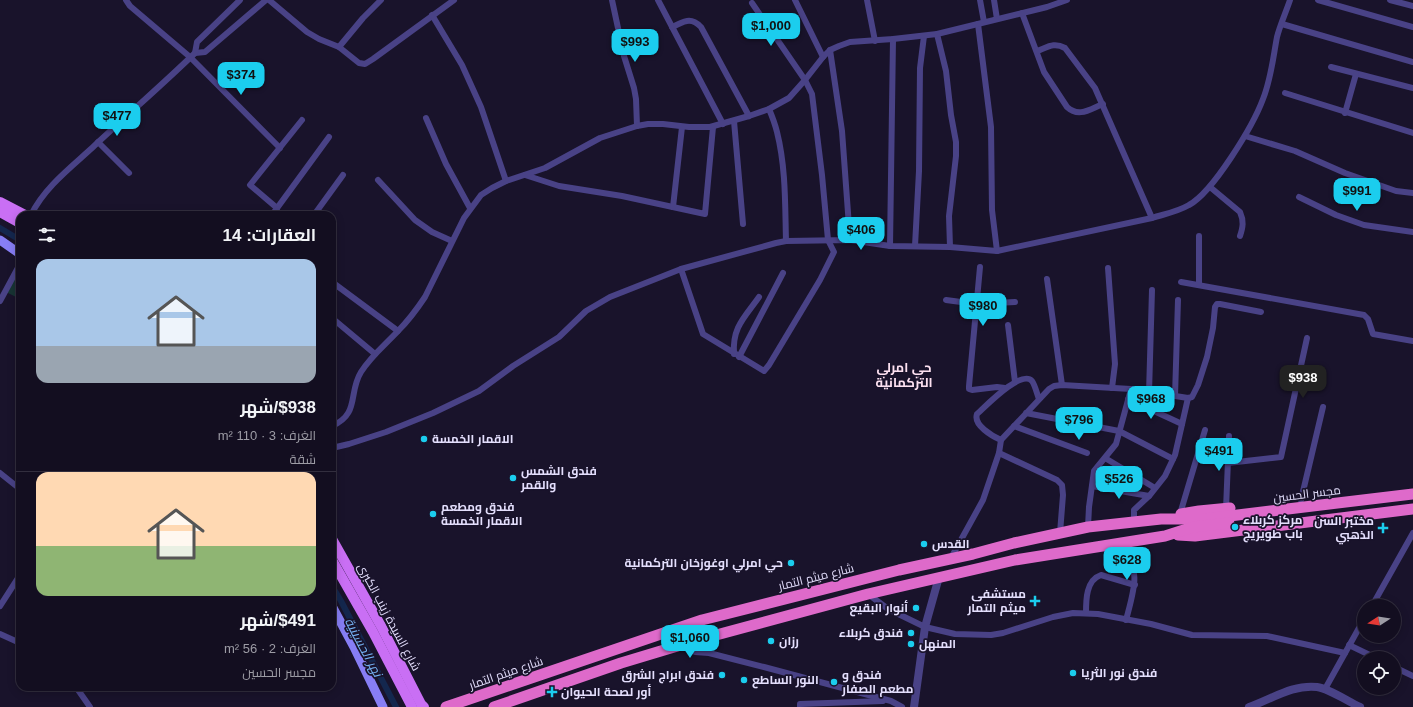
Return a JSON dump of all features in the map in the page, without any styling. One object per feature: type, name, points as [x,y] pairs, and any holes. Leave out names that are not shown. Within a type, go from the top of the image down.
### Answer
[{"type":"highway","points":[[1161,519],[1199,511],[1413,486]]},
{"type":"highway","name":"مجسر الحسين","points":[[1204,522],[1413,494]]},
{"type":"highway","name":"مجسر الحسين","points":[[1204,522],[1413,500]]},
{"type":"highway","points":[[1165,536],[1195,536],[1413,509]]},
{"type":"highway","name":"شارع ميثم التمار","points":[[446,707],[654,635],[724,614],[899,570],[1088,527],[1161,519],[1204,522]]},
{"type":"highway","points":[[494,707],[621,664],[694,642],[868,594],[1008,562],[1165,536],[1193,528],[1204,522]]},
{"type":"highway","points":[[1005,545],[1000,553],[1001,557],[1008,562]]},
{"type":"highway","points":[[984,551],[989,560],[985,567]]},
{"type":"highway","points":[[752,607],[746,611],[746,619],[750,624],[758,625]]},
{"type":"highway","points":[[724,614],[729,616],[733,622],[729,633]]},
{"type":"main road","points":[[0,202],[17,211]]},
{"type":"main road","points":[[0,212],[16,221]]},
{"type":"main road","points":[[0,240],[16,251]]},
{"type":"main road","name":"شارع السيدة زينب الكبرى","points":[[336,546],[381,626],[420,706]]},
{"type":"main road","name":"شارع السيدة زينب الكبرى","points":[[336,567],[373,632],[420,706]]},
{"type":"main road","points":[[336,613],[383,707]]},
{"type":"street","points":[[126,0],[130,6],[193,55],[280,148]]},
{"type":"street","points":[[193,55],[197,42],[240,0]]},
{"type":"street","points":[[33,211],[36,204],[48,190],[193,55],[205,52],[268,0],[307,32],[319,39],[339,47],[360,63],[365,64],[454,0]]},
{"type":"street","points":[[339,47],[363,18],[381,0]]},
{"type":"street","points":[[612,0],[624,56],[634,88],[637,126]]},
{"type":"street","points":[[658,0],[723,124]]},
{"type":"street","points":[[795,0],[823,57]]},
{"type":"street","points":[[867,0],[875,41]]},
{"type":"street","points":[[980,0],[991,126],[992,210],[997,251]]},
{"type":"street","points":[[994,0],[998,19]]},
{"type":"street","points":[[336,424],[348,415],[351,410],[356,383],[361,373],[375,354],[398,331],[425,297],[470,208],[480,195],[492,188],[506,181],[545,168],[600,138],[637,126],[663,124],[700,128],[734,121],[769,109],[789,98],[830,50],[850,42],[893,40],[937,34],[1067,0]]},
{"type":"street","points":[[336,447],[386,432],[433,413],[478,391],[513,366],[559,337],[586,311],[610,297],[681,269],[786,241],[850,240],[890,246],[950,247],[997,251],[1152,218],[1175,212],[1190,205],[1210,187],[1245,136],[1263,100],[1272,67],[1278,36],[1290,0]]},
{"type":"street","points":[[1318,0],[1413,27]]},
{"type":"street","points":[[1390,0],[1413,6]]},
{"type":"street","points":[[681,269],[703,334],[764,371],[820,280],[834,252],[828,240],[812,94],[805,80],[752,3]]},
{"type":"street","points":[[1022,13],[1044,72],[1067,107],[1072,112],[1080,113],[1103,104]]},
{"type":"street","points":[[432,15],[462,65],[478,100],[506,181]]},
{"type":"street","points":[[672,27],[688,20],[696,22],[701,27],[750,116]]},
{"type":"street","points":[[1282,24],[1413,62]]},
{"type":"street","points":[[937,34],[946,71],[956,142],[956,156],[949,216],[950,247]]},
{"type":"street","points":[[915,246],[919,171],[920,68],[924,36]]},
{"type":"street","points":[[890,246],[893,40]]},
{"type":"street","points":[[1037,51],[1054,45],[1059,45],[1065,48],[1095,88],[1152,218]]},
{"type":"street","points":[[830,50],[842,131],[850,240]]},
{"type":"street","points":[[1331,67],[1413,88]]},
{"type":"street","points":[[1345,113],[1356,74]]},
{"type":"street","points":[[1285,93],[1413,133]]},
{"type":"street","points":[[769,109],[777,131],[782,156],[785,191],[786,241]]},
{"type":"street","points":[[426,118],[446,164],[470,208]]},
{"type":"street","points":[[277,208],[250,186],[302,120]]},
{"type":"street","points":[[734,121],[743,224]]},
{"type":"street","points":[[525,175],[559,186],[622,196],[705,214],[713,126]]},
{"type":"street","points":[[673,207],[682,127]]},
{"type":"street","points":[[1245,136],[1295,150],[1346,173],[1396,191],[1413,193]]},
{"type":"street","points":[[275,211],[329,137]]},
{"type":"street","points":[[98,142],[129,173]]},
{"type":"street","points":[[317,211],[343,174]]},
{"type":"street","points":[[378,180],[415,220],[432,232],[452,241]]},
{"type":"street","points":[[1210,187],[1240,212],[1243,226],[1240,236]]},
{"type":"street","points":[[1299,197],[1336,215],[1364,225],[1413,232]]},
{"type":"street","points":[[1199,236],[1199,285]]},
{"type":"street","points":[[980,266],[969,389],[972,390],[997,387],[1005,388]]},
{"type":"street","points":[[1108,268],[1115,364],[1112,388]]},
{"type":"street","points":[[0,301],[16,271]]},
{"type":"street","points":[[737,355],[783,273]]},
{"type":"street","points":[[1048,279],[1062,385]]},
{"type":"street","points":[[1181,282],[1364,315],[1368,319],[1373,334],[1413,341]]},
{"type":"street","points":[[336,285],[398,331]]},
{"type":"street","points":[[1149,393],[1152,290]]},
{"type":"street","points":[[737,355],[733,342],[738,326],[759,297]]},
{"type":"street","points":[[946,300],[976,304],[1014,302]]},
{"type":"street","points":[[1175,396],[1178,300]]},
{"type":"street","points":[[951,558],[983,500],[999,452],[1001,440],[1049,388],[1062,385],[1131,389],[1149,393],[1188,398],[1192,397],[1198,384],[1206,357],[1215,307],[1217,304],[1225,304],[1261,312]]},
{"type":"street","points":[[336,321],[375,354]]},
{"type":"street","points":[[1008,325],[1015,382]]},
{"type":"street","points":[[1228,462],[1281,457],[1307,338]]},
{"type":"street","points":[[1001,440],[983,428],[976,417],[977,414],[1005,388],[1024,379],[1029,379],[1032,381],[1039,399]]},
{"type":"street","points":[[1088,527],[1094,471],[1116,444],[1131,389]]},
{"type":"street","points":[[1134,522],[1134,510],[1149,496],[1165,476],[1173,459],[1188,398]]},
{"type":"street","points":[[1128,399],[1182,424]]},
{"type":"street","points":[[1301,500],[1323,407]]},
{"type":"street","points":[[1026,413],[1119,431],[1173,459]]},
{"type":"street","points":[[1014,426],[1087,453]]},
{"type":"street","points":[[1180,514],[1205,430]]},
{"type":"street","points":[[1226,509],[1229,436]]},
{"type":"street","points":[[999,452],[1057,480],[1062,485],[1060,533]]},
{"type":"street","points":[[1105,458],[1155,488]]},
{"type":"street","points":[[0,473],[16,487]]},
{"type":"street","points":[[1092,486],[1149,496]]},
{"type":"street","points":[[1376,599],[1413,533]]},
{"type":"street","points":[[1124,542],[1130,554],[1134,568],[1135,585],[1126,620]]},
{"type":"street","points":[[1086,613],[1087,592],[1097,576],[1101,575],[1135,585]]},
{"type":"street","points":[[914,707],[925,627],[939,577]]},
{"type":"street","points":[[0,606],[16,581]]},
{"type":"street","points":[[868,594],[888,609],[925,627],[955,634],[991,635],[1003,633],[1053,617],[1073,613],[1086,613],[1151,624],[1192,635],[1267,636],[1345,653]]},
{"type":"street","points":[[1325,689],[1357,631]]},
{"type":"street","points":[[0,634],[16,641]]},
{"type":"street","points":[[694,642],[695,652],[709,653],[764,667],[891,701],[902,707]]},
{"type":"street","points":[[1349,645],[1361,651]]},
{"type":"street","points":[[1401,670],[1413,676]]},
{"type":"street","points":[[1252,706],[1294,689],[1317,687],[1325,689],[1360,707]]},
{"type":"street","points":[[79,691],[90,707]]},
{"type":"street","points":[[800,707],[800,704],[891,701]]},
{"type":"green space","points":[[16,275],[16,297],[6,292]]},
{"type":"waterway","name":"نهر الحسينية","points":[[0,228],[16,238]]},
{"type":"waterway","name":"نهر الحسينية","points":[[336,593],[396,707]]},
{"type":"place","name":"الاقمار الخمسة","points":[[424,439]]},
{"type":"place","name":"فندق الشمس والقمر","points":[[513,478]]},
{"type":"place","name":"فندق ومطعم الاقمار الخمسة","points":[[433,514]]},
{"type":"place","name":"مركز كربلاء باب طويريج","points":[[1235,527]]},
{"type":"place","name":"مختبر السن الذهبي","points":[[1383,528]]},
{"type":"place","name":"القدس","points":[[924,544]]},
{"type":"place","name":"حي امرلي اوغوزخان التركمانية","points":[[791,563]]},
{"type":"place","name":"مستشفى ميثم التمار","points":[[1035,601]]},
{"type":"place","name":"أنوار البقيع","points":[[916,608]]},
{"type":"place","name":"فندق كربلاء","points":[[911,633]]},
{"type":"place","name":"رزان","points":[[771,641]]},
{"type":"place","name":"المنهل","points":[[911,644]]},
{"type":"place","name":"فندق نور الثريا","points":[[1073,673]]},
{"type":"place","name":"فندق ابراج الشرق","points":[[722,675]]},
{"type":"place","name":"النور الساطع","points":[[744,680]]},
{"type":"place","name":"فندق و مطعم الصفار","points":[[834,682]]},
{"type":"place","name":"أور لصحة الحيوان","points":[[552,692]]},
{"type":"district","name":"حي امرلي التركمانية","points":[[904,374]]}]
